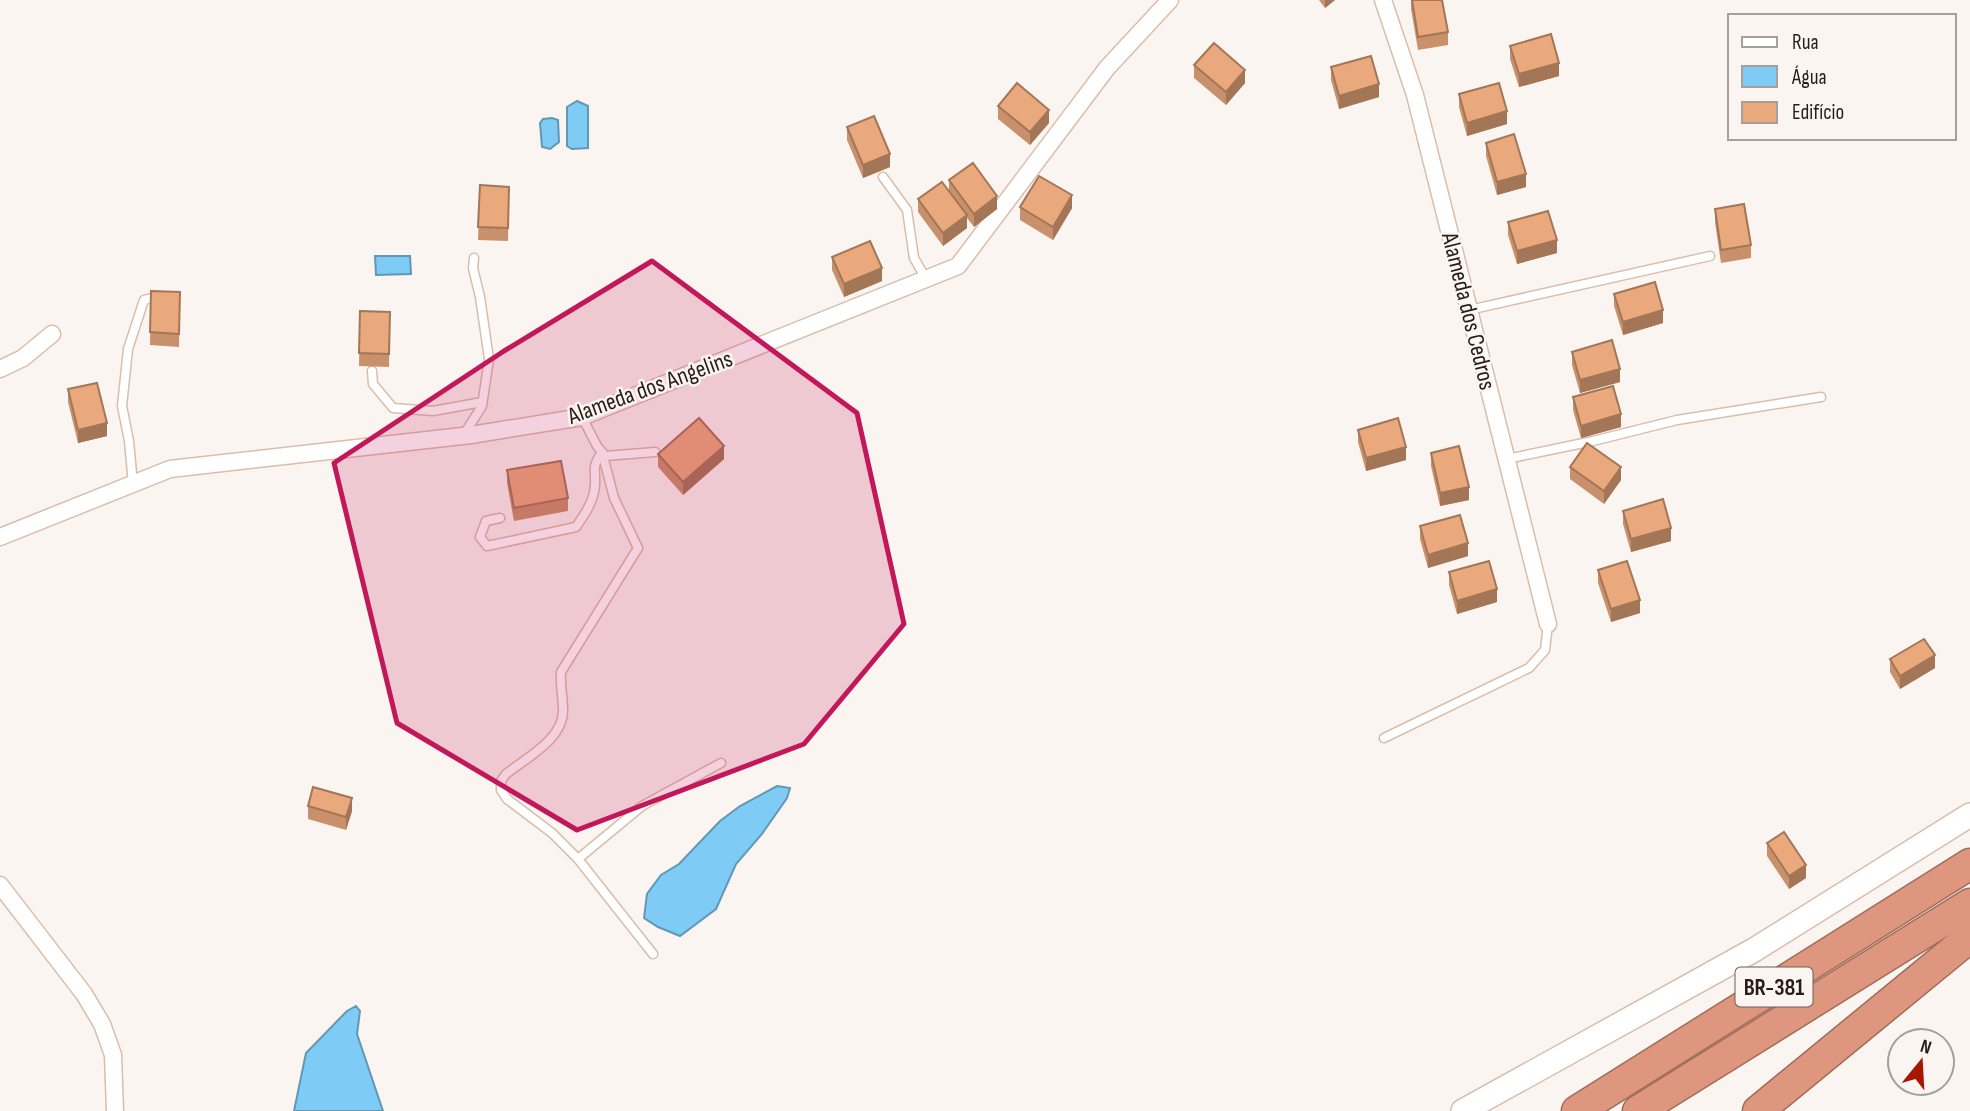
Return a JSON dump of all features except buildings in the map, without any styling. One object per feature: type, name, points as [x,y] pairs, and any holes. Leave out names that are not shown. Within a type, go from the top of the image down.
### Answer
[{"type":"highway","name":"BR-381","points":[[1577,1111],[1970,864]]},
{"type":"highway","name":"BR-381","points":[[1638,1111],[1970,904]]},
{"type":"highway","points":[[1758,1111],[1969,943]]},
{"type":"main road","name":"BR-381","points":[[1463,1111],[1755,950],[1970,815]]},
{"type":"street","name":"Alameda dos Angelins","points":[[0,537],[170,469],[463,436],[582,417],[958,266],[1107,68],[1170,0]]},
{"type":"street","name":"Alameda dos Cedros","points":[[1383,0],[1415,95],[1548,624]]},
{"type":"street","points":[[0,369],[23,358],[52,334]]},
{"type":"street","points":[[0,885],[84,994],[102,1024],[113,1055],[115,1111]]},
{"type":"lane","points":[[883,177],[907,210],[914,258],[926,279]]},
{"type":"lane","points":[[1469,310],[1710,256]]},
{"type":"lane","points":[[463,436],[482,402],[489,359],[473,268],[474,258]]},
{"type":"lane","points":[[133,484],[122,406],[128,349],[144,300],[156,297]]},
{"type":"lane","points":[[372,371],[373,384],[393,408],[433,411],[482,402]]},
{"type":"lane","points":[[1507,459],[1677,420],[1821,397]]},
{"type":"lane","points":[[582,417],[601,452],[614,498],[638,548],[561,671],[564,712],[557,733],[506,774],[501,790],[507,799],[552,833],[578,859],[653,954]]},
{"type":"lane","points":[[601,452],[605,456],[655,452]]},
{"type":"lane","points":[[500,518],[486,521],[480,537],[487,545],[576,527],[589,509],[595,486],[593,466],[601,452]]},
{"type":"lane","points":[[1384,738],[1529,668],[1545,650],[1548,624]]},
{"type":"lane","points":[[578,859],[642,806],[721,762]]},
{"type":"highlighted area","points":[[652,261],[857,413],[904,624],[804,744],[577,830],[397,723],[334,463],[504,351]]},
{"type":"water","points":[[577,101],[588,106],[588,148],[572,149],[567,146],[567,107]]},
{"type":"water","points":[[543,119],[558,120],[559,142],[550,149],[542,147],[540,123]]},
{"type":"water","points":[[375,256],[410,256],[411,274],[376,275]]},
{"type":"water","points":[[777,786],[790,788],[787,798],[762,834],[736,864],[716,909],[680,936],[644,918],[647,894],[661,875],[679,864],[720,821],[740,806]]},
{"type":"water","points":[[356,1006],[360,1011],[357,1034],[383,1111],[294,1111],[306,1053],[347,1011]]}]
